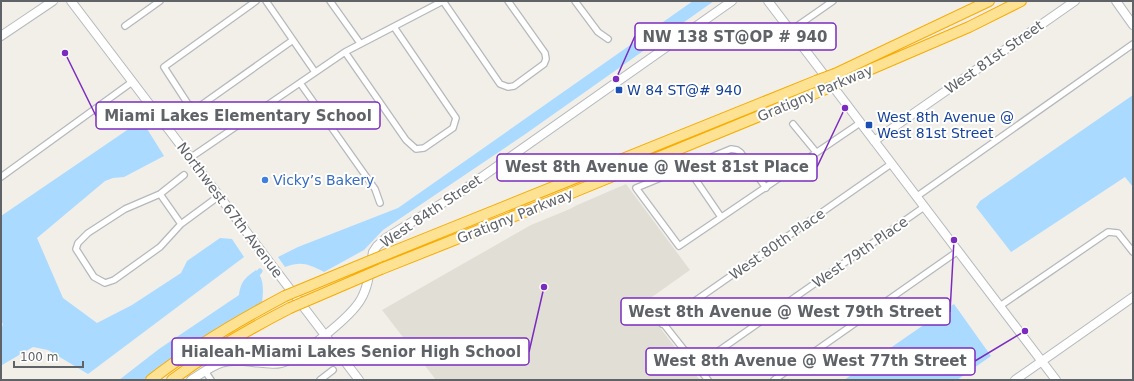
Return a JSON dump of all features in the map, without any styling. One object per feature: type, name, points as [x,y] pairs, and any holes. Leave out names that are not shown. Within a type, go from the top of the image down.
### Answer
[{"type":"highway","name":"Gratigny Parkway","points":[[151,380],[191,350],[216,334],[285,296],[816,82],[989,1]]},
{"type":"highway","name":"Gratigny Parkway","points":[[172,380],[219,347],[290,308],[381,269],[823,90],[969,27],[1021,1]]},
{"type":"street","points":[[1,36],[53,1]]},
{"type":"street","name":"Northwest 67th Avenue","points":[[71,1],[359,380]]},
{"type":"street","points":[[125,26],[160,1]]},
{"type":"street","points":[[256,1],[164,67],[188,104],[200,106],[293,40]]},
{"type":"street","points":[[266,1],[315,72]]},
{"type":"street","points":[[330,1],[360,43]]},
{"type":"street","points":[[190,158],[344,52],[443,1],[500,84],[508,87],[514,86],[544,64],[546,59],[545,53],[508,1]]},
{"type":"street","points":[[575,1],[598,32],[608,39]]},
{"type":"street","name":"West 84th Street","points":[[191,380],[217,364],[227,361],[236,360],[279,363],[290,360],[325,334],[355,308],[362,298],[373,252],[386,238],[462,191],[732,1]]},
{"type":"street","points":[[768,1],[1056,380]]},
{"type":"street","points":[[790,31],[833,1]]},
{"type":"street","name":"West 81st Street","points":[[874,141],[1075,1]]},
{"type":"street","points":[[1116,1],[1133,25]]},
{"type":"street","points":[[344,52],[406,140],[416,149],[424,148],[453,128],[456,118],[394,27]]},
{"type":"street","points":[[916,197],[1133,44]]},
{"type":"street","points":[[1,177],[132,82]]},
{"type":"street","points":[[300,83],[374,189],[380,203]]},
{"type":"street","points":[[766,188],[741,153],[737,150],[731,149],[636,188],[679,246],[766,188],[860,123]]},
{"type":"street","points":[[793,124],[816,152]]},
{"type":"street","name":"West 80th Place","points":[[662,324],[891,164]]},
{"type":"street","points":[[687,167],[721,217]]},
{"type":"street","points":[[184,175],[160,194],[125,209],[112,217],[78,243],[76,249],[94,277],[105,283],[114,280],[160,247],[181,224],[219,196]]},
{"type":"street","points":[[160,194],[181,224]]},
{"type":"street","name":"West 79th Place","points":[[697,366],[924,207]]},
{"type":"street","points":[[1000,306],[1108,232],[1118,233],[1133,252]]},
{"type":"street","points":[[774,380],[958,251]]},
{"type":"street","points":[[1015,380],[1133,297]]},
{"type":"street","points":[[647,303],[662,324],[708,380]]},
{"type":"street","points":[[320,380],[333,370]]},
{"type":"street","points":[[205,371],[212,380]]},
{"type":"shaded area","points":[[626,184],[690,270],[642,304],[700,380],[436,380],[382,310],[531,225]]},
{"type":"water","points":[[693,1],[714,1],[524,135],[383,230],[364,250],[324,272],[305,264],[296,264],[285,267],[278,257],[298,247],[398,208]]},
{"type":"water","points":[[1133,95],[1133,187],[1125,177],[1011,252],[976,207],[980,201]]},
{"type":"water","points":[[136,124],[144,124],[164,156],[124,177],[113,178],[105,181],[37,238],[63,298],[97,323],[132,305],[181,273],[187,261],[220,238],[232,239],[244,257],[88,374],[48,350],[33,347],[2,365],[1,369],[1,330],[3,324],[1,321],[1,216]]},
{"type":"water","points":[[256,270],[262,282],[262,304],[166,363],[143,380],[119,380],[159,349],[239,295],[244,280]]},
{"type":"water","points":[[954,304],[991,356],[957,380],[844,380]]},
{"type":"waterway","points":[[254,278],[260,271]]},
{"type":"place","name":"Miami Lakes Elementary School","points":[[65,53]]},
{"type":"place","name":"NW 138 ST@OP # 940","points":[[616,79]]},
{"type":"place","name":"W 84 ST@# 940","points":[[619,90]]},
{"type":"place","name":"West 8th Avenue @ West 81st Place","points":[[845,108]]},
{"type":"place","name":"West 8th Avenue @ West 81st Street","points":[[869,125]]},
{"type":"place","name":"Vicky’s Bakery","points":[[265,180]]},
{"type":"place","name":"West 8th Avenue @ West 79th Street","points":[[954,240]]},
{"type":"place","name":"Hialeah-Miami Lakes Senior High School","points":[[544,287]]},
{"type":"place","name":"West 8th Avenue @ West 77th Street","points":[[1025,331]]}]
